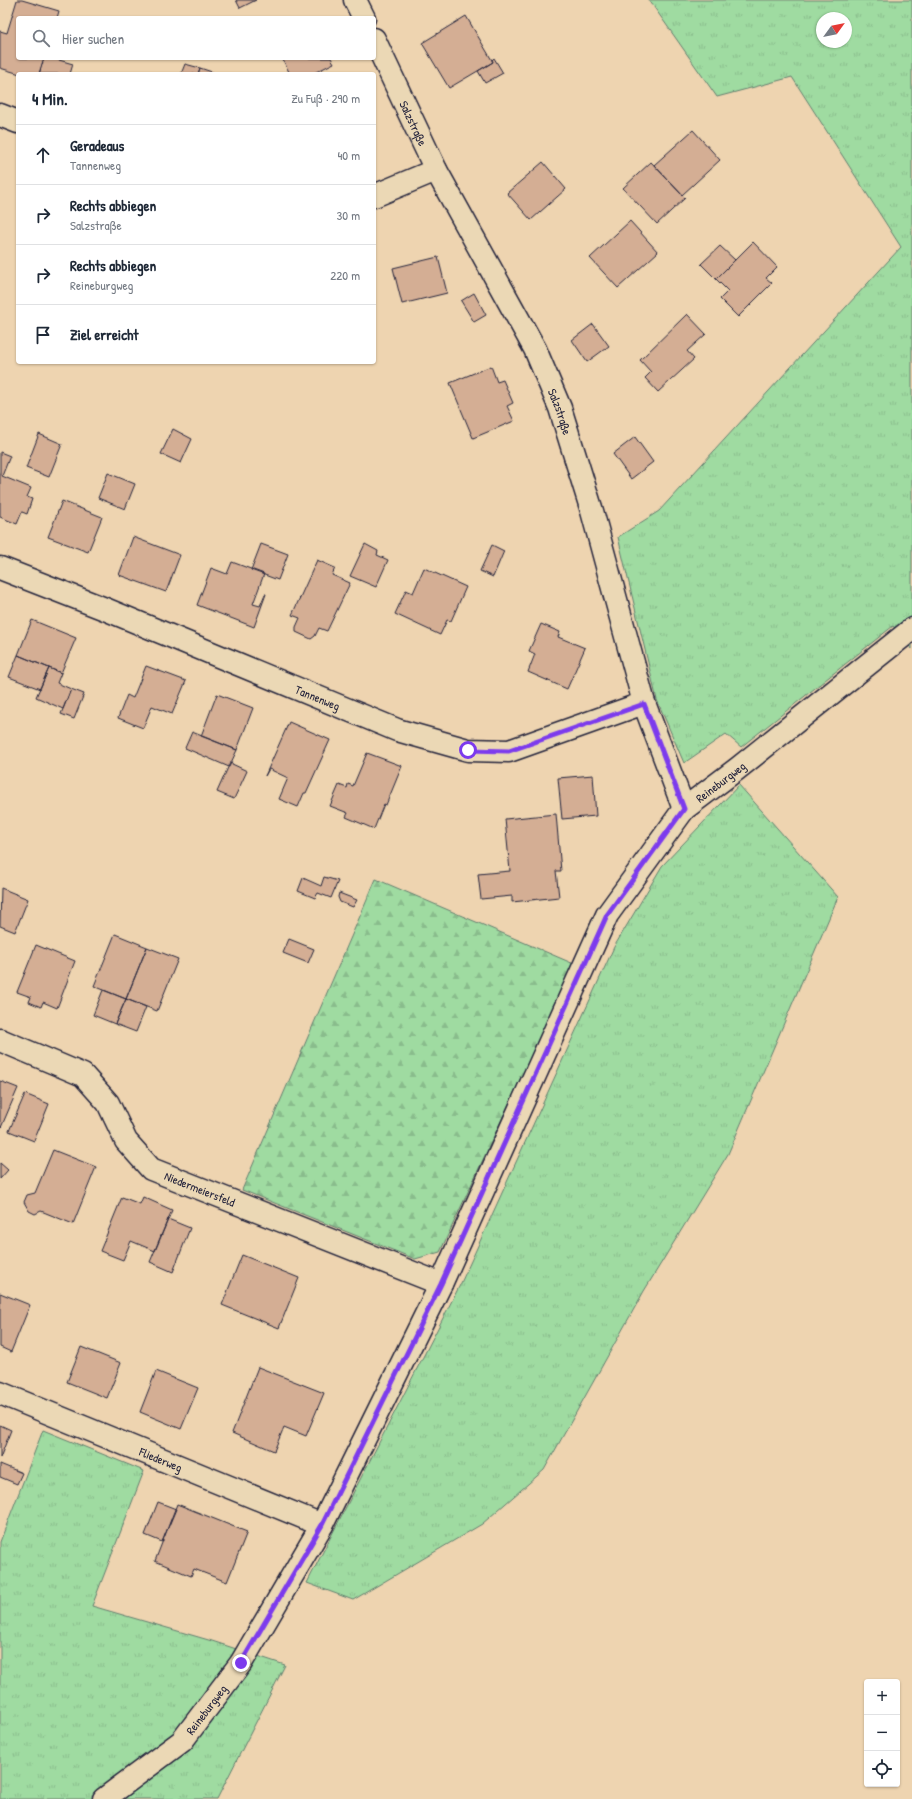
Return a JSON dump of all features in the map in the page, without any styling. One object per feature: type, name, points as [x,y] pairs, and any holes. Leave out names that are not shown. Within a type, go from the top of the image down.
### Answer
[{"type":"street","points":[[356,0],[363,16]]},
{"type":"street","name":"Salzstraße","points":[[376,43],[436,170],[535,349],[560,408],[592,511],[644,704],[684,809]]},
{"type":"street","points":[[0,115],[16,121]]},
{"type":"street","points":[[376,195],[436,170]]},
{"type":"street","name":"Tannenweg","points":[[0,568],[105,609],[398,730],[468,750],[509,751],[644,704]]},
{"type":"street","name":"Reineburgweg","points":[[104,1799],[182,1741],[241,1663],[322,1525],[441,1284],[607,915],[684,809],[737,770],[912,630]]},
{"type":"street","name":"Niedermeiersfeld","points":[[0,1040],[83,1076],[108,1103],[126,1141],[151,1168],[441,1284]]},
{"type":"street","name":"Fliederweg","points":[[0,1393],[322,1525]]},
{"type":"green space","points":[[649,0],[912,0],[912,649],[893,626],[741,747],[726,734],[684,763],[657,700],[618,537],[659,511],[901,247],[792,77],[717,97]]},
{"type":"green space","points":[[739,785],[838,897],[728,1154],[644,1291],[544,1470],[482,1524],[353,1600],[307,1583],[461,1283],[614,947],[662,866]]},
{"type":"green space","points":[[376,879],[574,964],[440,1252],[415,1259],[242,1190]]},
{"type":"green space","points":[[43,1430],[144,1471],[92,1606],[212,1641],[285,1665],[217,1799],[0,1799],[0,1542]]},
{"type":"building","points":[[17,0],[22,0],[59,11],[58,16],[16,16],[16,60],[43,60],[40,72],[16,73],[0,68],[0,31],[7,33]]},
{"type":"building","points":[[236,0],[256,0],[240,8]]},
{"type":"building","points":[[466,16],[493,62],[449,88],[422,43]]},
{"type":"building","points":[[494,58],[503,73],[485,83],[478,71],[493,62],[492,60]]},
{"type":"building","points":[[43,60],[59,60],[73,64],[71,72],[40,72]]},
{"type":"building","points":[[283,60],[332,60],[334,63],[316,72],[289,72]]},
{"type":"building","points":[[185,64],[200,68],[199,72],[182,72]]},
{"type":"building","points":[[200,68],[212,72],[199,72]]},
{"type":"building","points":[[693,130],[720,160],[682,195],[654,165]]},
{"type":"building","points":[[543,162],[566,189],[531,220],[507,193]]},
{"type":"building","points":[[651,162],[685,198],[657,224],[623,188]]},
{"type":"building","points":[[630,221],[658,252],[618,288],[590,258]]},
{"type":"building","points":[[753,242],[777,267],[766,278],[772,283],[738,317],[720,299],[728,291],[716,279]]},
{"type":"building","points":[[720,246],[735,260],[716,279],[701,264]]},
{"type":"building","points":[[438,257],[447,293],[402,304],[393,268]]},
{"type":"building","points":[[474,293],[486,315],[474,322],[461,301]]},
{"type":"building","points":[[687,314],[706,334],[687,351],[694,359],[658,392],[645,378],[651,372],[640,360]]},
{"type":"building","points":[[593,324],[609,346],[587,362],[572,340]]},
{"type":"building","points":[[491,366],[497,382],[503,380],[513,403],[507,406],[514,421],[473,438],[450,383]]},
{"type":"building","points":[[173,429],[192,439],[181,463],[161,454]]},
{"type":"building","points":[[39,434],[62,444],[49,477],[26,468]]},
{"type":"building","points":[[635,437],[653,462],[631,479],[613,454]]},
{"type":"building","points":[[0,452],[10,456],[2,476],[31,488],[27,497],[32,499],[27,514],[22,512],[17,524],[0,517]]},
{"type":"building","points":[[108,473],[135,484],[125,509],[98,498]]},
{"type":"building","points":[[62,501],[102,517],[88,552],[48,537]]},
{"type":"building","points":[[133,537],[180,555],[166,592],[119,575]]},
{"type":"building","points":[[261,544],[288,554],[278,580],[251,570]]},
{"type":"building","points":[[365,544],[378,551],[377,555],[388,560],[376,587],[350,576]]},
{"type":"building","points":[[492,545],[504,551],[493,577],[480,571]]},
{"type":"building","points":[[317,560],[335,568],[332,575],[350,583],[327,631],[319,628],[315,636],[311,639],[296,632],[296,627],[300,618],[292,615]]},
{"type":"building","points":[[232,562],[264,574],[253,604],[260,606],[266,594],[254,627],[197,605],[211,568],[227,574]]},
{"type":"building","points":[[424,568],[466,587],[451,621],[447,620],[440,635],[395,614],[406,590],[413,593]]},
{"type":"building","points":[[32,620],[76,638],[61,673],[18,655]]},
{"type":"building","points":[[541,624],[560,632],[558,637],[585,648],[567,689],[528,672],[535,654],[529,651]]},
{"type":"building","points":[[18,655],[49,668],[40,689],[9,677]]},
{"type":"building","points":[[146,666],[186,681],[172,714],[152,706],[143,728],[118,718],[127,695],[133,698]]},
{"type":"building","points":[[49,668],[61,673],[57,683],[71,689],[63,709],[36,697]]},
{"type":"building","points":[[71,689],[84,694],[74,719],[61,714]]},
{"type":"building","points":[[217,694],[253,708],[237,750],[201,736]]},
{"type":"building","points":[[289,722],[330,740],[298,807],[279,799],[288,778],[269,769],[265,776]]},
{"type":"building","points":[[192,732],[237,750],[229,767],[185,748]]},
{"type":"building","points":[[367,753],[402,766],[386,805],[384,804],[374,829],[346,817],[348,813],[330,806],[339,785],[347,788],[348,784],[353,786]]},
{"type":"building","points":[[230,763],[247,771],[234,799],[217,792]]},
{"type":"building","points":[[593,775],[596,816],[562,819],[558,778]]},
{"type":"building","points":[[556,814],[561,871],[556,871],[559,897],[512,902],[512,896],[481,899],[478,874],[510,871],[505,819]]},
{"type":"building","points":[[324,877],[338,881],[331,898],[318,893],[315,898],[298,891],[303,878],[321,886]]},
{"type":"building","points":[[1,888],[28,899],[15,932],[0,926]]},
{"type":"building","points":[[339,893],[357,900],[353,907],[340,902],[338,897]]},
{"type":"building","points":[[115,934],[147,947],[126,999],[94,986]]},
{"type":"building","points":[[289,939],[314,949],[308,963],[283,953]]},
{"type":"building","points":[[36,945],[75,961],[57,1008],[43,1002],[41,1007],[29,1002],[31,997],[17,992]]},
{"type":"building","points":[[147,947],[178,959],[157,1011],[126,999]]},
{"type":"building","points":[[103,990],[126,999],[115,1024],[93,1015]]},
{"type":"building","points":[[126,999],[146,1007],[136,1032],[115,1024]]},
{"type":"building","points":[[0,1081],[18,1088],[0,1130]]},
{"type":"building","points":[[25,1094],[49,1104],[34,1141],[9,1131]]},
{"type":"building","points":[[53,1150],[96,1167],[73,1224],[41,1211],[35,1214],[29,1211],[24,1202],[27,1195],[35,1193]]},
{"type":"building","points":[[0,1163],[8,1170],[0,1179]]},
{"type":"building","points":[[122,1197],[140,1204],[143,1197],[172,1210],[155,1251],[131,1241],[123,1260],[100,1251]]},
{"type":"building","points":[[168,1219],[190,1228],[173,1272],[150,1262]]},
{"type":"building","points":[[242,1255],[299,1278],[279,1328],[222,1305]]},
{"type":"building","points":[[0,1293],[30,1305],[11,1352],[0,1347]]},
{"type":"building","points":[[81,1347],[121,1363],[107,1398],[67,1382]]},
{"type":"building","points":[[258,1367],[324,1393],[306,1436],[284,1427],[274,1451],[232,1433]]},
{"type":"building","points":[[156,1371],[198,1388],[181,1429],[140,1412]]},
{"type":"building","points":[[0,1425],[11,1430],[0,1458]]},
{"type":"building","points":[[0,1464],[22,1473],[17,1484],[0,1477]]},
{"type":"building","points":[[158,1502],[176,1509],[162,1542],[145,1535]]},
{"type":"building","points":[[177,1504],[247,1532],[227,1582],[194,1569],[191,1576],[155,1561]]},
{"type":"route","points":[[241,1663],[322,1525],[441,1284],[607,915],[684,809],[644,704],[509,751],[468,750]]}]
